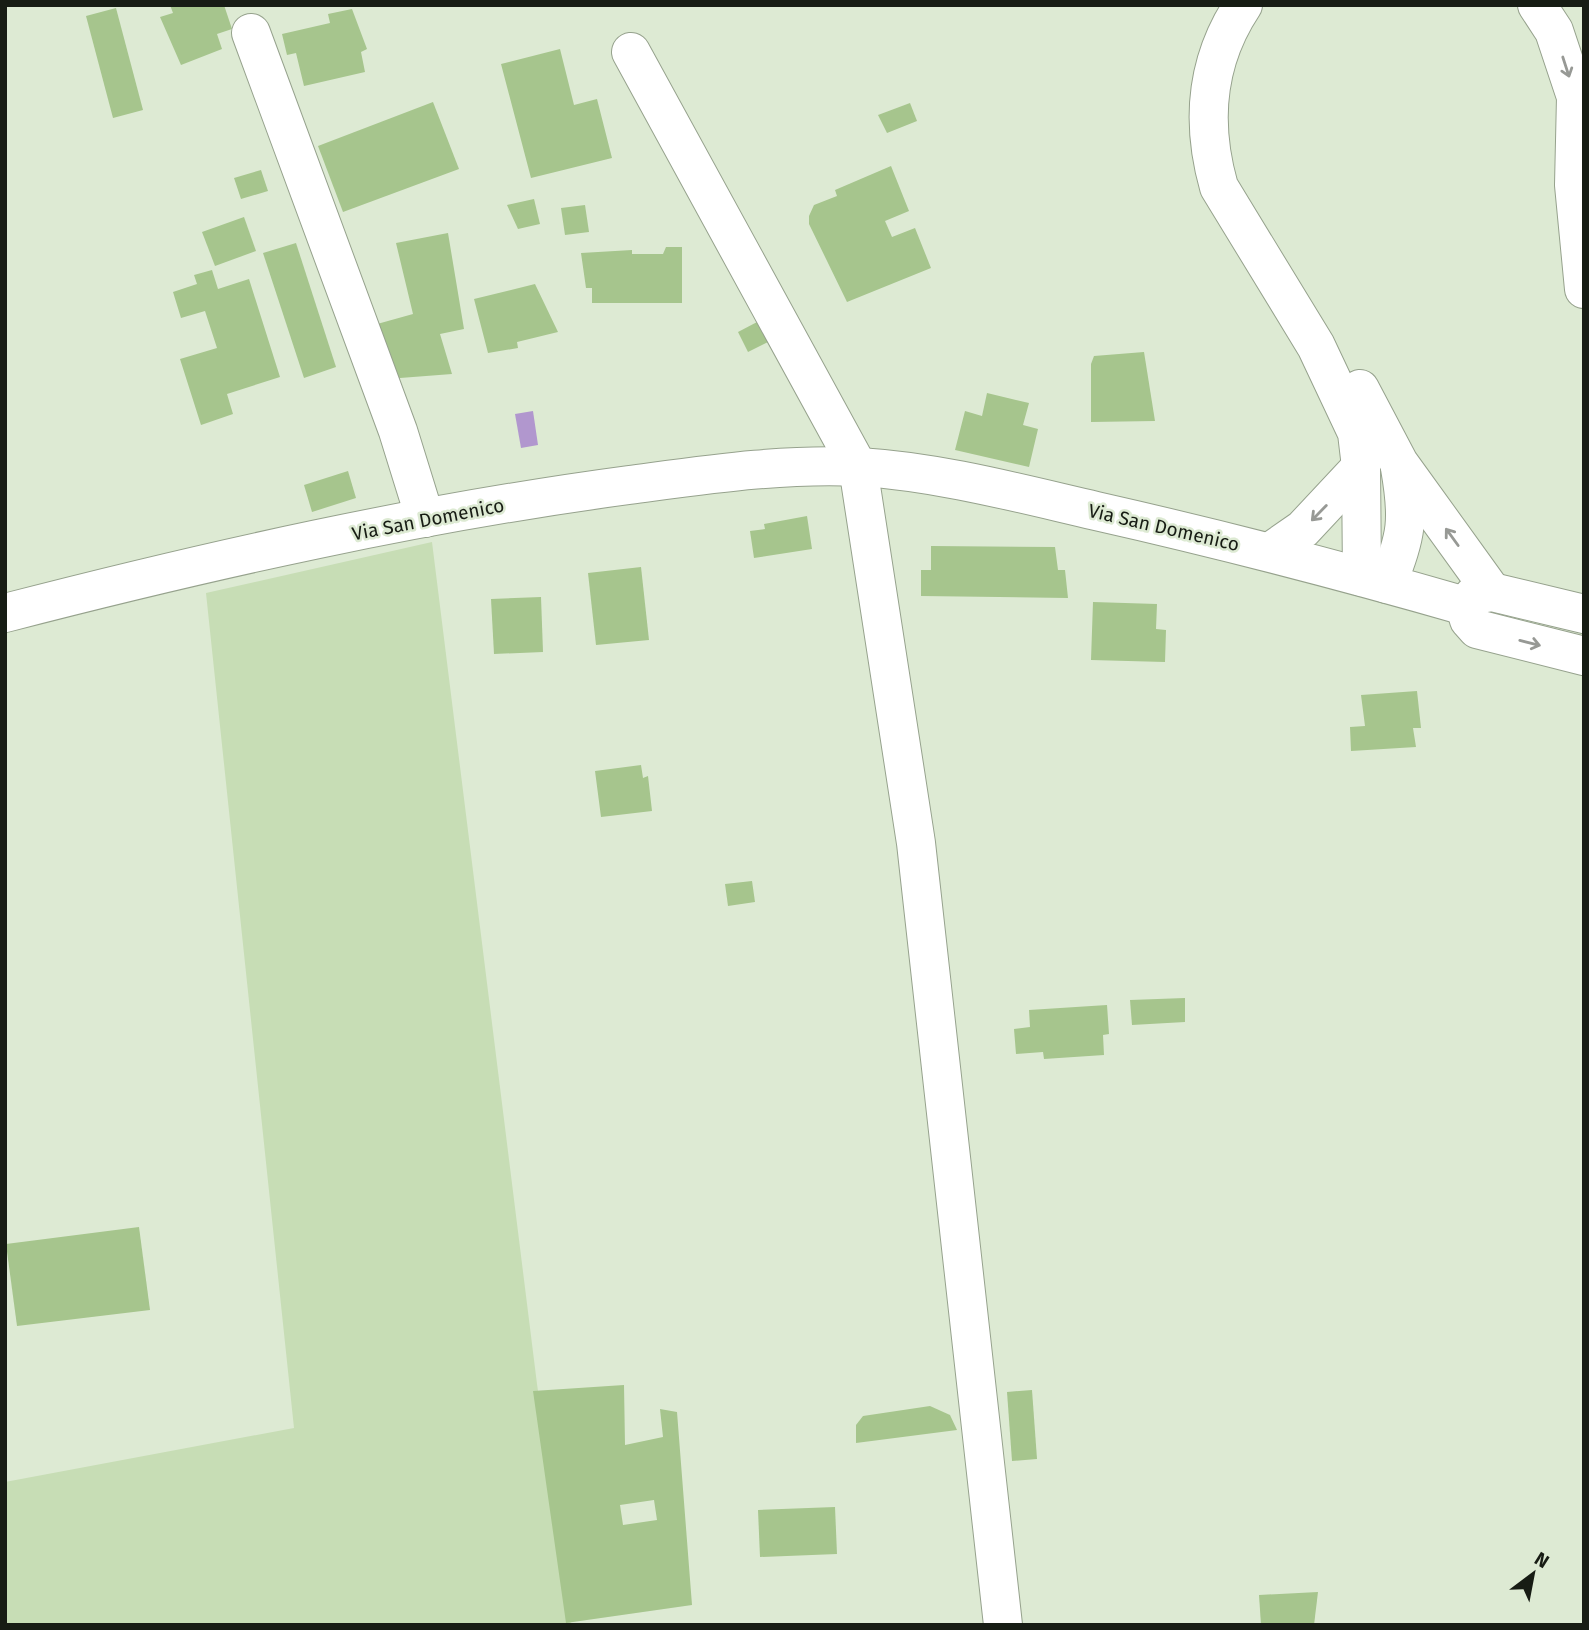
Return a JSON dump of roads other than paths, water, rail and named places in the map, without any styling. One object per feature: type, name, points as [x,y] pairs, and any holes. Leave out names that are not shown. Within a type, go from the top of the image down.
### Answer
[{"type":"main road","points":[[1242,5],[1218,53],[1212,77],[1207,105],[1211,160],[1219,187],[1316,346],[1357,433],[1374,581]]},
{"type":"main road","points":[[1538,5],[1554,31],[1576,97],[1574,185],[1584,289]]},
{"type":"main road","points":[[251,33],[398,431],[425,518]]},
{"type":"main road","points":[[631,52],[858,467],[916,843],[1003,1625]]},
{"type":"main road","points":[[1316,346],[1354,379],[1478,609]]},
{"type":"main road","points":[[1374,581],[1401,550],[1408,510],[1399,463]]},
{"type":"main road","name":"Via San Domenico","points":[[5,613],[215,562],[545,496],[779,467],[858,467],[921,473],[1015,492],[1270,552],[1478,609],[1584,656]]},
{"type":"main road","points":[[1270,552],[1303,529],[1361,467]]},
{"type":"main road","name":"Via San Domenico","points":[[1478,609],[1584,614]]}]
